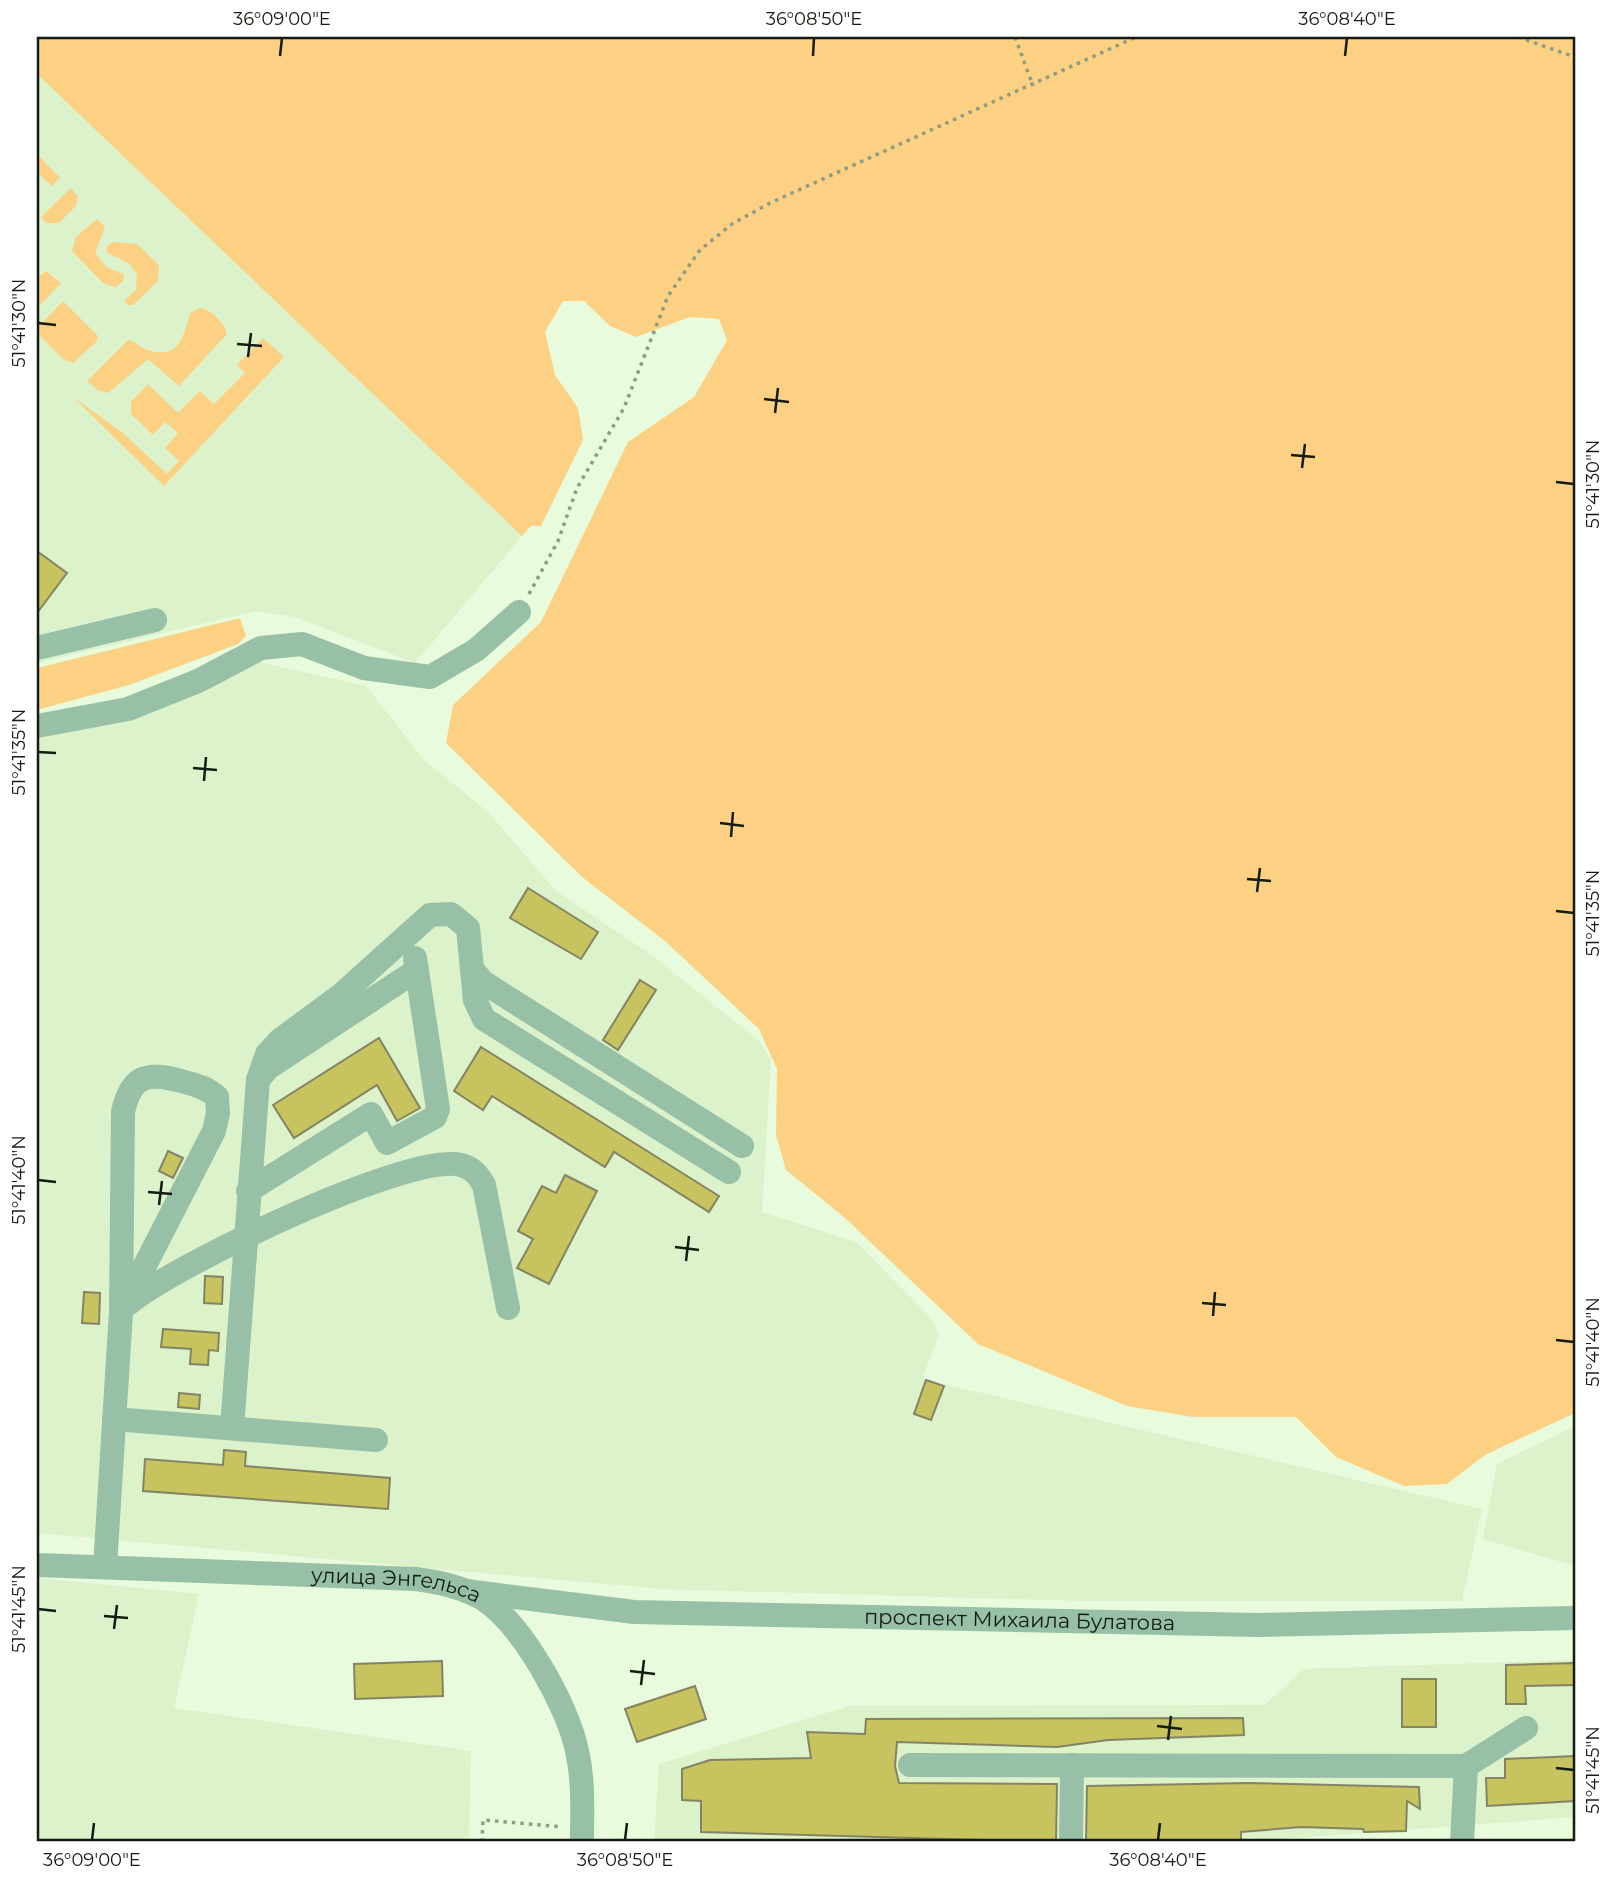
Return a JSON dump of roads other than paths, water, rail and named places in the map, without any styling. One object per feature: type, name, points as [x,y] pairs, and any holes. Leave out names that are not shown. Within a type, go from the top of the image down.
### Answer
[{"type":"street","points":[[37,726],[128,709],[198,681],[261,648],[302,644],[365,668],[430,677],[477,650],[519,612]]},
{"type":"street","points":[[37,648],[155,620]]},
{"type":"street","points":[[232,1428],[258,1080],[267,1054],[280,1040],[341,995],[430,915],[451,914],[468,928],[475,1000],[484,1019],[729,1172]]},
{"type":"street","points":[[248,1191],[371,1114],[387,1143],[435,1117],[438,1110],[411,933]]},
{"type":"street","points":[[472,969],[483,982],[743,1146]]},
{"type":"street","points":[[258,1080],[268,1068],[417,970]]},
{"type":"street","points":[[105,1567],[121,1312],[124,1112],[127,1098],[136,1082],[149,1076],[161,1075],[208,1088],[217,1097],[218,1112],[214,1131],[121,1312]]},
{"type":"street","points":[[121,1312],[145,1289],[245,1236],[410,1170],[460,1164],[474,1171],[484,1185],[508,1308]]},
{"type":"street","points":[[114,1419],[376,1440]]},
{"type":"street","name":"улица Энгельса","points":[[37,1565],[416,1579],[466,1591],[483,1599],[507,1623],[563,1706],[578,1754],[582,1836]]},
{"type":"street","name":"проспект Михаила Булатова","points":[[466,1591],[634,1612],[1258,1626],[1575,1618]]},
{"type":"street","points":[[910,1765],[1466,1766],[1526,1728]]},
{"type":"street","points":[[1071,1842],[1072,1765]]},
{"type":"street","points":[[1462,1842],[1466,1766]]}]
